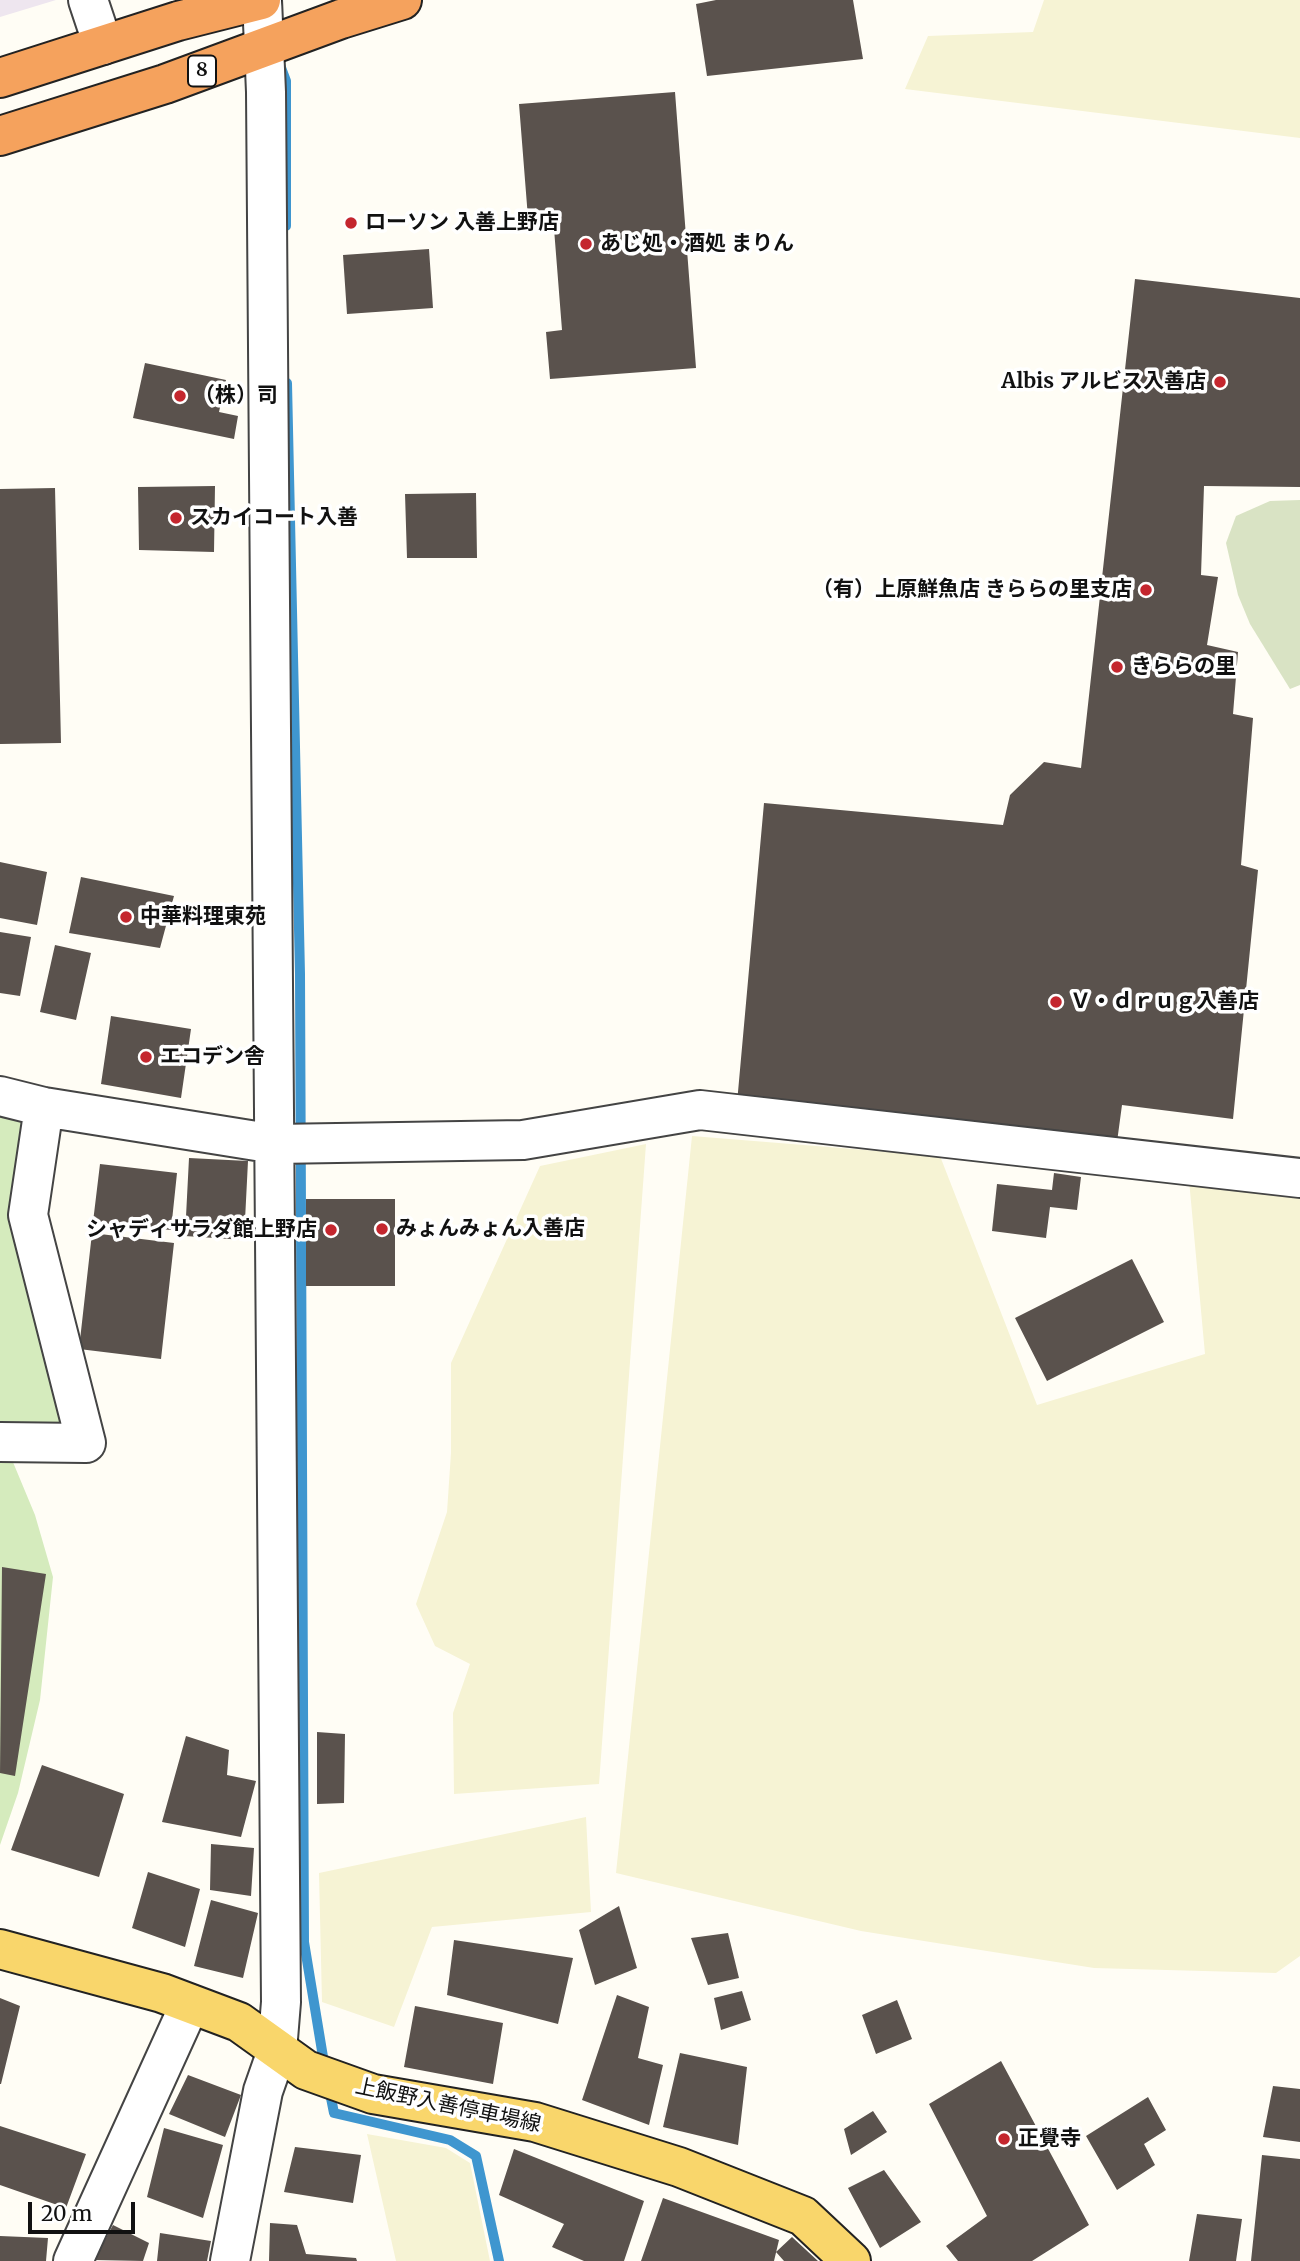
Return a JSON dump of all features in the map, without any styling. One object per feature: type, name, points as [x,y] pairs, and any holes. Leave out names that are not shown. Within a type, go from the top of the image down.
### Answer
[{"type":"highway","points":[[0,78],[178,20],[262,0]]},
{"type":"highway","name":"8","points":[[0,136],[165,85],[341,19],[402,0]]},
{"type":"main road","name":"上飯野入善停車場線","points":[[0,1949],[190,2004],[239,2022],[306,2070],[373,2094],[535,2122],[679,2167],[803,2216],[851,2261]]},
{"type":"street","points":[[88,0],[103,45]]},
{"type":"street","points":[[230,2261],[263,2091],[278,2051],[281,2002],[275,1587],[275,1144],[262,0]]},
{"type":"street","points":[[0,1096],[44,1107],[275,1144],[523,1140],[700,1110],[1300,1178]]},
{"type":"street","points":[[0,1442],[86,1443],[27,1215],[44,1107]]},
{"type":"street","points":[[73,2261],[190,2004]]},
{"type":"shaded area","points":[[0,0],[56,0],[0,17]]},
{"type":"shaded area","points":[[1044,0],[1300,0],[1300,138],[905,89],[928,36],[1033,32]]},
{"type":"shaded area","points":[[692,1136],[940,1156],[1037,1405],[1205,1354],[1189,1180],[1300,1196],[1300,1956],[1276,1973],[1094,1968],[861,1931],[616,1873]]},
{"type":"shaded area","points":[[646,1144],[599,1784],[454,1794],[453,1713],[470,1664],[435,1646],[416,1604],[447,1512],[451,1453],[451,1363],[540,1166]]},
{"type":"shaded area","points":[[586,1817],[591,1912],[432,1927],[394,2027],[322,2002],[319,1873]]},
{"type":"shaded area","points":[[367,2134],[446,2148],[470,2163],[490,2261],[396,2261]]},
{"type":"green space","points":[[1300,500],[1300,685],[1290,689],[1250,624],[1238,595],[1226,543],[1236,516],[1270,501]]},
{"type":"green space","points":[[0,1108],[32,1116],[72,1430],[0,1430]]},
{"type":"green space","points":[[0,1454],[10,1455],[35,1515],[53,1577],[40,1700],[18,1793],[0,1845]]},
{"type":"building","points":[[716,0],[853,0],[863,59],[707,76],[696,4]]},
{"type":"building","points":[[675,92],[696,368],[550,379],[546,332],[562,330],[553,216],[528,218],[519,104]]},
{"type":"building","points":[[429,249],[433,308],[347,314],[343,255]]},
{"type":"building","points":[[1135,279],[1300,298],[1300,487],[1204,486],[1201,575],[1218,577],[1207,645],[1238,652],[1233,714],[1253,718],[1241,865],[1258,870],[1233,1119],[1122,1105],[1117,1142],[737,1103],[764,803],[1003,825],[1010,795],[1044,762],[1081,768]]},
{"type":"building","name":"（株）司","points":[[145,363],[226,380],[219,412],[238,416],[234,439],[133,418]]},
{"type":"building","name":"スカイコート入善","points":[[215,486],[214,552],[139,550],[138,487]]},
{"type":"building","points":[[55,488],[61,743],[0,744],[0,489]]},
{"type":"building","points":[[476,493],[477,558],[407,558],[405,494]]},
{"type":"building","points":[[0,862],[47,872],[37,925],[0,918]]},
{"type":"building","points":[[81,877],[174,896],[160,948],[69,933]]},
{"type":"building","points":[[0,932],[31,937],[20,996],[0,993]]},
{"type":"building","points":[[55,945],[91,953],[76,1020],[40,1012]]},
{"type":"building","name":"エコデン舎","points":[[111,1016],[191,1029],[181,1098],[101,1084]]},
{"type":"building","points":[[189,1158],[248,1161],[244,1240],[185,1236]]},
{"type":"building","points":[[100,1164],[177,1173],[171,1230],[93,1222]]},
{"type":"building","points":[[1054,1173],[1081,1177],[1077,1210],[1050,1207],[1046,1238],[992,1231],[997,1184],[1052,1190]]},
{"type":"building","points":[[306,1199],[395,1199],[395,1286],[306,1286]]},
{"type":"building","points":[[92,1233],[174,1243],[161,1359],[79,1349]]},
{"type":"building","points":[[1132,1259],[1164,1322],[1047,1381],[1015,1318]]},
{"type":"building","points":[[2,1567],[46,1574],[15,1776],[0,1773]]},
{"type":"building","points":[[317,1732],[345,1734],[344,1803],[317,1804]]},
{"type":"building","points":[[186,1736],[229,1750],[227,1775],[256,1781],[241,1837],[162,1822]]},
{"type":"building","points":[[42,1765],[124,1794],[99,1877],[11,1850]]},
{"type":"building","points":[[211,1844],[254,1848],[251,1896],[210,1890]]},
{"type":"building","points":[[148,1872],[200,1889],[185,1947],[132,1928]]},
{"type":"building","points":[[211,1900],[258,1913],[243,1978],[194,1966]]},
{"type":"building","points":[[619,1906],[637,1968],[595,1985],[579,1930]]},
{"type":"building","points":[[728,1933],[739,1978],[708,1985],[691,1938]]},
{"type":"building","points":[[454,1940],[573,1958],[558,2024],[447,1995]]},
{"type":"building","points":[[742,1991],[751,2020],[721,2030],[714,1998]]},
{"type":"building","points":[[617,1995],[649,2007],[638,2058],[663,2065],[649,2125],[582,2100]]},
{"type":"building","points":[[0,1998],[20,2006],[1,2084],[0,2084]]},
{"type":"building","points":[[897,2000],[912,2039],[876,2054],[862,2015]]},
{"type":"building","points":[[415,2006],[503,2023],[493,2084],[404,2067]]},
{"type":"building","points":[[680,2053],[747,2067],[738,2145],[663,2127]]},
{"type":"building","points":[[1001,2061],[1089,2225],[1032,2261],[958,2261],[946,2246],[987,2216],[929,2104]]},
{"type":"building","points":[[188,2075],[241,2095],[225,2137],[169,2114]]},
{"type":"building","points":[[1273,2086],[1300,2089],[1300,2142],[1263,2137]]},
{"type":"building","points":[[1148,2097],[1166,2130],[1144,2144],[1155,2165],[1117,2190],[1086,2136]]},
{"type":"building","points":[[873,2111],[887,2132],[851,2155],[844,2129]]},
{"type":"building","points":[[0,2126],[86,2154],[66,2208],[0,2185]]},
{"type":"building","points":[[164,2128],[223,2145],[203,2218],[147,2197]]},
{"type":"building","points":[[295,2147],[361,2155],[353,2203],[284,2192]]},
{"type":"building","points":[[514,2149],[644,2201],[624,2261],[584,2261],[552,2247],[564,2224],[499,2195]]},
{"type":"building","points":[[1262,2155],[1300,2159],[1300,2261],[1251,2261]]},
{"type":"building","points":[[884,2170],[921,2222],[880,2248],[848,2188]]},
{"type":"building","points":[[663,2198],[779,2240],[774,2261],[641,2261]]},
{"type":"building","points":[[1197,2214],[1242,2219],[1236,2261],[1189,2261]]},
{"type":"building","points":[[270,2223],[297,2225],[306,2254],[356,2258],[357,2261],[269,2261]]},
{"type":"building","points":[[113,2225],[149,2243],[143,2261],[94,2260]]},
{"type":"building","points":[[160,2233],[211,2241],[207,2261],[157,2261]]},
{"type":"building","points":[[0,2236],[48,2238],[46,2261],[0,2261]]},
{"type":"building","points":[[792,2237],[818,2261],[784,2261],[776,2252]]},
{"type":"waterway","points":[[280,65],[286,81],[286,226]]},
{"type":"waterway","points":[[287,383],[300,974],[304,1942],[325,2069]]},
{"type":"waterway","points":[[329,2088],[334,2113],[450,2140],[476,2156],[499,2261]]},
{"type":"place","name":"ローソン 入善上野店","points":[[351,223]]},
{"type":"place","name":"あじ処・酒処 まりん","points":[[586,244]]},
{"type":"place","name":"Albis アルビス入善店","points":[[1220,382]]},
{"type":"place","name":"（株）司","points":[[180,396]]},
{"type":"place","name":"スカイコート入善","points":[[176,518]]},
{"type":"place","name":"（有）上原鮮魚店 きららの里支店","points":[[1146,590]]},
{"type":"place","name":"きららの里","points":[[1117,667]]},
{"type":"place","name":"中華料理東苑","points":[[126,917]]},
{"type":"place","name":"Ｖ・ｄｒｕｇ入善店","points":[[1056,1002]]},
{"type":"place","name":"エコデン舎","points":[[146,1057]]},
{"type":"place","name":"みょんみょん入善店","points":[[382,1229]]},
{"type":"place","name":"シャディサラダ館上野店","points":[[331,1230]]},
{"type":"place","name":"正覺寺","points":[[1004,2139]]}]
